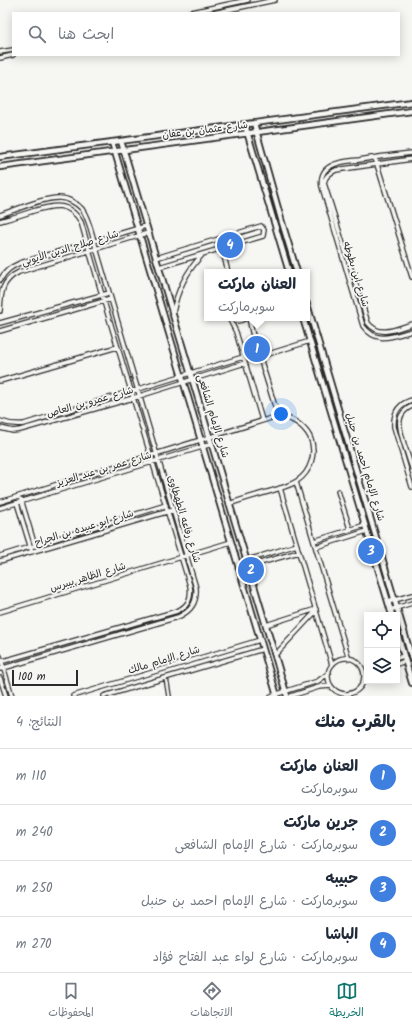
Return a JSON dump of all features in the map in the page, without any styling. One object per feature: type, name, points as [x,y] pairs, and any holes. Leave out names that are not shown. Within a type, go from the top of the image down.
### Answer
[{"type":"street","points":[[192,12],[248,0]]},
{"type":"street","points":[[218,12],[275,0]]},
{"type":"street","points":[[239,2],[240,7]]},
{"type":"street","points":[[0,52],[12,50]]},
{"type":"street","points":[[0,58],[12,55]]},
{"type":"street","name":"شارع عثمان بن عفان","points":[[0,157],[412,102]]},
{"type":"street","name":"شارع عثمان بن عفان","points":[[0,167],[412,112]]},
{"type":"street","points":[[254,124],[296,269]]},
{"type":"street","points":[[245,125],[288,269]]},
{"type":"street","name":"شارع الإمام الشافعى","points":[[120,141],[286,694]]},
{"type":"street","name":"شارع الإمام الشافعى","points":[[112,142],[277,695]]},
{"type":"street","points":[[325,176],[327,168],[334,164],[412,153]]},
{"type":"street","points":[[375,158],[412,277]]},
{"type":"street","points":[[325,176],[336,170],[412,159]]},
{"type":"street","name":"شارع ابن بطوطه","points":[[325,176],[325,185],[363,326],[373,336],[379,338],[386,338],[412,331]]},
{"type":"street","name":"شارع رفاعه الطهطاوى","points":[[0,215],[49,199],[60,198],[76,204],[81,208],[85,215],[94,240],[196,588],[194,603],[190,609],[178,617],[2,669]]},
{"type":"street","points":[[30,205],[33,211]]},
{"type":"street","name":"شارع رفاعه الطهطاوى","points":[[0,221],[33,211],[54,206],[63,206],[77,215],[81,222],[191,593],[190,599],[186,605],[176,611],[1,662]]},
{"type":"street","points":[[274,222],[281,220]]},
{"type":"street","name":"شارع صلاح الدين الأيوبي","points":[[0,280],[5,273],[15,265],[87,242],[146,226]]},
{"type":"street","points":[[156,258],[261,226],[264,230],[263,236],[159,267]]},
{"type":"street","points":[[277,231],[284,229]]},
{"type":"street","name":"شارع صلاح الدين الأيوبي","points":[[0,311],[1,294],[3,289],[9,279],[19,272],[148,233]]},
{"type":"street","points":[[222,248],[227,269]]},
{"type":"street","name":"شارع ابن بطوطه","points":[[344,253],[368,323],[376,330],[382,332],[412,324]]},
{"type":"street","points":[[172,314],[182,281],[195,262],[203,254]]},
{"type":"street","points":[[406,259],[412,258]]},
{"type":"street","points":[[0,323],[109,293]]},
{"type":"street","points":[[0,331],[111,299]]},
{"type":"street","name":"شارع الإمام احمد بن حنبل","points":[[310,314],[412,659]]},
{"type":"street","points":[[230,321],[236,332],[262,420]]},
{"type":"street","points":[[230,504],[296,482],[303,477],[308,470],[311,463],[313,450],[310,438],[300,425],[294,420],[278,416],[250,327],[250,321]]},
{"type":"street","name":"شارع الإمام احمد بن حنبل","points":[[304,321],[391,612]]},
{"type":"street","points":[[259,357],[310,341]]},
{"type":"street","points":[[0,381],[117,347]]},
{"type":"street","name":"شارع عمرو بن العاص","points":[[0,421],[7,424],[24,424],[243,357]]},
{"type":"street","name":"شارع عمرو بن العاص","points":[[0,428],[7,430],[20,430],[133,398],[245,363]]},
{"type":"street","points":[[328,401],[335,399]]},
{"type":"street","points":[[412,400],[403,403],[394,416],[394,427],[412,487]]},
{"type":"street","points":[[412,406],[404,411],[399,423],[412,468]]},
{"type":"street","name":"شارع عمر بن عبد العزيز","points":[[0,502],[278,416]]},
{"type":"street","name":"شارع عمر بن عبد العزيز","points":[[0,508],[212,444]]},
{"type":"street","points":[[296,482],[349,659]]},
{"type":"street","points":[[280,488],[332,665]]},
{"type":"street","points":[[338,491],[350,529]]},
{"type":"street","points":[[20,496],[36,551]]},
{"type":"street","points":[[15,498],[32,552]]},
{"type":"street","points":[[358,501],[365,499]]},
{"type":"street","name":"شارع ابو عبيده بن الجراح","points":[[0,556],[171,504]]},
{"type":"street","name":"شارع ابو عبيده بن الجراح","points":[[0,562],[173,510]]},
{"type":"street","points":[[314,540],[365,525]]},
{"type":"street","points":[[316,547],[367,531]]},
{"type":"street","name":"شارع الظاهر بيبرس","points":[[0,612],[231,542]]},
{"type":"street","points":[[238,563],[297,545]]},
{"type":"street","points":[[239,569],[299,552]]},
{"type":"street","points":[[388,602],[412,595]]},
{"type":"street","points":[[391,612],[397,608],[412,603]]},
{"type":"street","points":[[266,625],[316,610]]},
{"type":"street","points":[[275,655],[316,610]]},
{"type":"street","points":[[104,632],[105,638]]},
{"type":"street","name":"شارع الإمام مالك","points":[[73,696],[260,640]]},
{"type":"street","points":[[400,642],[412,683]]},
{"type":"street","name":"شارع الإمام مالك","points":[[104,696],[263,649]]},
{"type":"street","points":[[0,656],[2,669],[12,696]]},
{"type":"street","points":[[400,658],[405,658]]},
{"type":"street","points":[[400,662],[405,658]]},
{"type":"street","points":[[364,673],[359,664],[349,659],[342,659],[332,665],[329,673],[329,680],[331,686],[335,690],[340,693],[351,694],[360,688],[364,678]]},
{"type":"street","points":[[271,696],[286,694],[318,681],[329,673]]},
{"type":"street","points":[[0,678],[6,696]]},
{"type":"street","points":[[166,678],[169,696]]},
{"type":"street","points":[[291,696],[319,687],[331,686]]},
{"type":"place","name":"الباشا","points":[[230,245]]},
{"type":"place","name":"العنان ماركت","points":[[257,349]]},
{"type":"place","name":"حبيبه","points":[[371,551]]},
{"type":"place","name":"جرين ماركت","points":[[251,570]]}]
